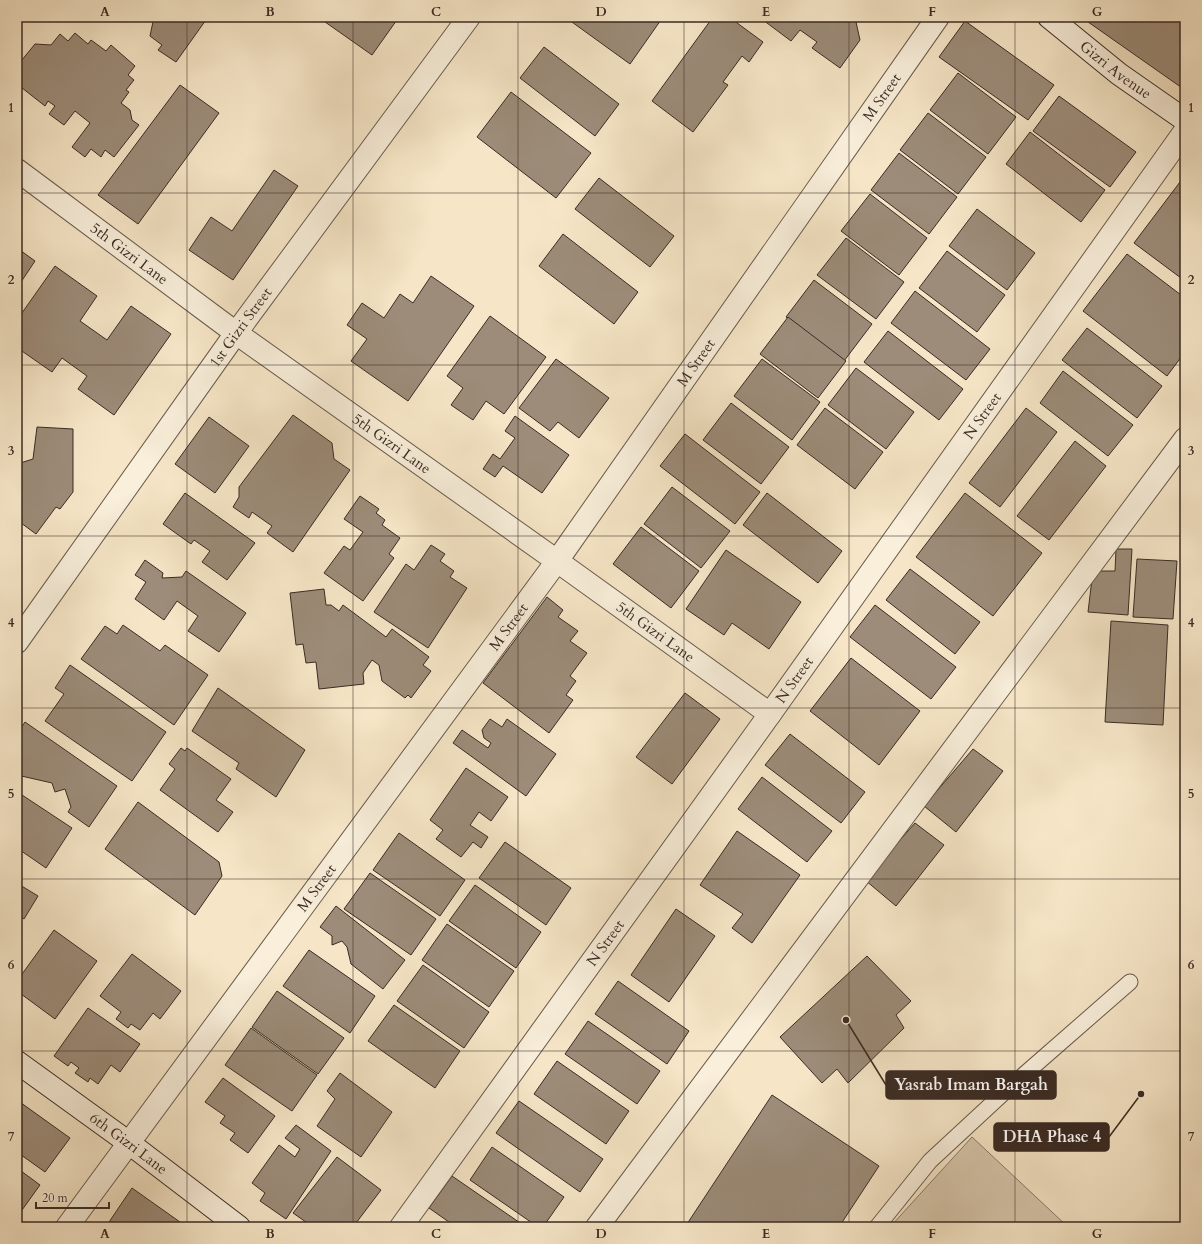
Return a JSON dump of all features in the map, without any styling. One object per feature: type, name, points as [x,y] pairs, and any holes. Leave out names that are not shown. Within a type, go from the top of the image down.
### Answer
[{"type":"street","name":"1st Gizri Street","points":[[17,642],[236,333],[470,17]]},
{"type":"street","name":"M Street","points":[[67,1227],[557,561],[938,17]]},
{"type":"street","name":"Gizri Avenue","points":[[1049,17],[1119,74],[1185,120]]},
{"type":"street","name":"N Street","points":[[401,1227],[770,714],[1185,131]]},
{"type":"street","name":"5th Gizri Lane","points":[[17,170],[236,333],[770,714]]},
{"type":"street","points":[[600,1226],[1185,439]]},
{"type":"street","name":"6th Gizri Lane","points":[[17,1062],[129,1143],[239,1227]]},
{"type":"lane","points":[[877,1227],[930,1161],[1011,1086],[1130,982]]},
{"type":"shaded area","points":[[972,1137],[1068,1227],[890,1227]]},
{"type":"building","points":[[154,17],[208,17],[176,62],[158,50],[162,45],[150,36]]},
{"type":"building","points":[[318,17],[399,17],[372,55]]},
{"type":"building","points":[[565,17],[663,17],[630,64]]},
{"type":"building","points":[[713,17],[729,17],[763,42],[749,62],[742,56],[723,82],[728,85],[693,132],[652,101]]},
{"type":"building","points":[[759,17],[867,17],[867,20],[856,22],[860,40],[840,68],[812,48],[817,42],[800,30],[791,41]]},
{"type":"building","points":[[1081,17],[1184,17],[1185,90]]},
{"type":"building","points":[[965,21],[1054,85],[1028,120],[939,57]]},
{"type":"building","points":[[75,33],[88,44],[91,40],[106,51],[111,45],[135,66],[128,75],[134,80],[126,90],[129,92],[121,103],[130,110],[132,120],[139,125],[114,157],[105,150],[101,157],[91,149],[85,157],[72,147],[90,123],[75,111],[64,125],[49,114],[55,106],[48,101],[45,106],[17,84],[17,66],[35,44],[51,45],[60,34],[68,41]]},
{"type":"building","points":[[544,47],[619,104],[595,136],[520,78]]},
{"type":"building","points":[[958,73],[1016,117],[988,154],[930,110]]},
{"type":"building","points":[[180,85],[219,113],[138,224],[98,195]]},
{"type":"building","points":[[511,92],[591,153],[556,198],[477,137]]},
{"type":"building","points":[[1059,96],[1136,152],[1110,187],[1033,131]]},
{"type":"building","points":[[928,113],[986,157],[958,194],[900,150]]},
{"type":"building","points":[[1030,132],[1105,190],[1081,222],[1006,164]]},
{"type":"building","points":[[899,153],[957,197],[929,234],[871,190]]},
{"type":"building","points":[[274,170],[298,186],[233,280],[189,250],[211,217],[232,231]]},
{"type":"building","points":[[599,178],[674,236],[650,267],[575,209]]},
{"type":"building","points":[[1180,182],[1185,185],[1185,281],[1134,243]]},
{"type":"building","points":[[870,194],[927,238],[899,275],[841,231]]},
{"type":"building","points":[[977,209],[1035,253],[1007,290],[949,246]]},
{"type":"building","points":[[563,234],[638,292],[614,324],[539,266]]},
{"type":"building","points":[[846,238],[904,282],[876,319],[817,275]]},
{"type":"building","points":[[17,248],[35,261],[17,288]]},
{"type":"building","points":[[947,251],[1005,295],[977,332],[919,288]]},
{"type":"building","points":[[1127,254],[1185,298],[1185,352],[1167,376],[1083,311]]},
{"type":"building","points":[[55,266],[97,296],[80,321],[107,340],[131,306],[171,334],[114,415],[78,389],[87,376],[62,358],[52,372],[19,349],[17,351],[17,320]]},
{"type":"building","points":[[431,276],[474,306],[408,401],[351,361],[367,339],[347,325],[362,303],[384,318],[400,294],[413,303]]},
{"type":"building","points":[[814,280],[872,324],[844,361],[786,317]]},
{"type":"building","points":[[915,291],[990,349],[966,380],[891,323]]},
{"type":"building","points":[[490,316],[546,357],[504,414],[486,401],[473,420],[451,405],[463,388],[447,376]]},
{"type":"building","points":[[788,317],[846,361],[818,398],[760,354]]},
{"type":"building","points":[[1087,328],[1162,386],[1137,418],[1062,360]]},
{"type":"building","points":[[888,331],[963,389],[939,420],[864,362]]},
{"type":"building","points":[[556,359],[609,398],[579,438],[558,422],[550,431],[519,408]]},
{"type":"building","points":[[762,359],[820,402],[792,440],[734,396]]},
{"type":"building","points":[[856,368],[914,412],[886,449],[828,405]]},
{"type":"building","points":[[1063,371],[1133,425],[1108,456],[1040,403]]},
{"type":"building","points":[[731,403],[789,447],[761,484],[703,440]]},
{"type":"building","points":[[825,408],[883,452],[855,489],[797,445]]},
{"type":"building","points":[[1026,408],[1057,432],[1000,507],[969,483]]},
{"type":"building","points":[[293,415],[332,443],[334,459],[350,470],[293,552],[267,533],[272,526],[252,512],[249,518],[233,507],[239,497],[239,487]]},
{"type":"building","points":[[515,416],[569,455],[542,493],[503,466],[495,477],[483,469],[493,454],[500,459],[515,438],[505,431]]},
{"type":"building","points":[[209,417],[249,446],[215,493],[175,464]]},
{"type":"building","points":[[37,427],[73,429],[73,492],[60,509],[56,507],[36,534],[17,520],[17,464],[33,459]]},
{"type":"building","points":[[685,434],[760,492],[735,524],[660,466]]},
{"type":"building","points":[[1075,441],[1106,466],[1049,540],[1017,516]]},
{"type":"building","points":[[672,487],[730,531],[701,568],[644,524]]},
{"type":"building","points":[[185,493],[255,543],[227,580],[202,562],[210,551],[194,540],[191,544],[163,524]]},
{"type":"building","points":[[767,493],[842,551],[818,583],[743,525]]},
{"type":"building","points":[[965,493],[1042,553],[993,616],[916,557]]},
{"type":"building","points":[[360,496],[379,509],[376,513],[385,520],[382,525],[400,538],[389,554],[394,558],[363,601],[324,573],[344,546],[350,550],[363,532],[344,519]]},
{"type":"building","points":[[641,527],[699,571],[671,608],[613,564]]},
{"type":"building","points":[[431,545],[445,554],[440,561],[454,571],[450,577],[467,588],[428,648],[374,612],[406,564],[414,570]]},
{"type":"building","points":[[1116,549],[1132,549],[1128,615],[1088,612],[1093,571],[1115,571]]},
{"type":"building","points":[[726,550],[801,602],[769,649],[732,623],[724,635],[686,609]]},
{"type":"building","points":[[1137,559],[1177,561],[1173,619],[1133,617]]},
{"type":"building","points":[[145,560],[163,573],[162,578],[182,577],[186,571],[246,613],[219,652],[188,631],[198,616],[177,601],[164,620],[135,599],[146,582],[135,575]]},
{"type":"building","points":[[910,569],[980,622],[955,654],[886,600]]},
{"type":"building","points":[[324,589],[326,605],[331,605],[339,611],[343,605],[386,637],[392,629],[429,657],[423,665],[431,671],[411,698],[408,695],[405,698],[382,681],[379,665],[372,660],[363,673],[364,684],[319,689],[316,662],[306,663],[303,644],[296,645],[290,593]]},
{"type":"building","points":[[547,597],[563,610],[558,617],[578,631],[570,641],[587,653],[570,676],[576,681],[566,695],[573,700],[549,733],[483,683]]},
{"type":"building","points":[[875,605],[956,667],[931,699],[850,637]]},
{"type":"building","points":[[1111,621],[1168,625],[1163,725],[1105,722]]},
{"type":"building","points":[[123,625],[160,651],[165,645],[208,675],[174,725],[81,659],[105,626],[117,634]]},
{"type":"building","points":[[851,658],[920,711],[879,765],[810,711]]},
{"type":"building","points":[[70,665],[166,732],[132,781],[45,721],[64,694],[55,688]]},
{"type":"building","points":[[218,688],[305,750],[276,797],[236,769],[239,763],[192,731]]},
{"type":"building","points":[[685,693],[720,719],[672,784],[636,757]]},
{"type":"building","points":[[490,719],[502,727],[507,719],[556,754],[526,796],[453,743],[462,730],[488,748],[491,743],[484,738],[482,730]]},
{"type":"building","points":[[25,722],[117,786],[89,827],[68,812],[71,807],[65,789],[55,792],[52,783],[17,775],[17,744],[20,741],[17,739],[17,734]]},
{"type":"building","points":[[790,734],[865,792],[841,823],[765,765]]},
{"type":"building","points":[[181,748],[185,751],[187,748],[231,779],[216,800],[233,812],[218,832],[160,790],[175,769],[169,764]]},
{"type":"building","points":[[973,749],[1003,771],[956,832],[924,806]]},
{"type":"building","points":[[466,768],[508,797],[491,821],[479,812],[470,825],[488,837],[481,848],[473,842],[461,857],[436,839],[443,830],[430,820]]},
{"type":"building","points":[[762,777],[832,831],[807,862],[738,809]]},
{"type":"building","points":[[19,793],[72,828],[46,868],[17,848],[17,796]]},
{"type":"building","points":[[138,802],[219,862],[222,876],[195,915],[105,849]]},
{"type":"building","points":[[915,823],[944,845],[896,906],[865,880]]},
{"type":"building","points":[[737,831],[800,875],[752,943],[732,928],[743,914],[700,885]]},
{"type":"building","points":[[399,833],[465,880],[440,916],[373,870]]},
{"type":"building","points":[[505,842],[571,888],[546,925],[479,878]]},
{"type":"building","points":[[17,871],[19,872],[20,885],[38,896],[24,919],[17,916]]},
{"type":"building","points":[[370,873],[436,919],[411,955],[344,909]]},
{"type":"building","points":[[475,885],[541,932],[516,968],[449,921]]},
{"type":"building","points":[[336,906],[405,960],[383,989],[351,964],[347,947],[342,941],[332,945],[332,936],[320,927]]},
{"type":"building","points":[[676,909],[715,936],[669,1002],[631,975]]},
{"type":"building","points":[[447,924],[514,971],[489,1007],[422,960]]},
{"type":"building","points":[[54,930],[97,961],[55,1019],[17,991],[17,981]]},
{"type":"building","points":[[309,950],[375,996],[350,1033],[283,986]]},
{"type":"building","points":[[132,954],[181,991],[160,1019],[153,1013],[140,1030],[131,1024],[128,1028],[116,1019],[121,1012],[100,996]]},
{"type":"building","points":[[867,956],[911,1001],[896,1015],[904,1028],[848,1083],[837,1069],[822,1083],[780,1037]]},
{"type":"building","points":[[423,965],[489,1012],[464,1048],[397,1001]]},
{"type":"building","points":[[618,981],[689,1031],[667,1064],[595,1014]]},
{"type":"building","points":[[277,991],[344,1038],[318,1074],[252,1027]]},
{"type":"building","points":[[394,1005],[460,1051],[435,1088],[368,1041]]},
{"type":"building","points":[[88,1008],[140,1044],[120,1072],[111,1065],[98,1084],[90,1078],[88,1082],[75,1073],[79,1068],[71,1062],[68,1066],[54,1056]]},
{"type":"building","points":[[588,1021],[660,1071],[637,1104],[565,1054]]},
{"type":"building","points":[[251,1028],[317,1075],[292,1111],[225,1065]]},
{"type":"building","points":[[557,1061],[629,1111],[606,1144],[534,1094]]},
{"type":"building","points":[[340,1073],[392,1112],[361,1157],[317,1126],[335,1099],[327,1091]]},
{"type":"building","points":[[223,1078],[275,1116],[248,1153],[230,1140],[235,1133],[220,1123],[225,1116],[205,1102]]},
{"type":"building","points":[[772,1095],[879,1166],[839,1227],[685,1227]]},
{"type":"building","points":[[17,1100],[70,1138],[45,1172],[17,1152]]},
{"type":"building","points":[[519,1101],[603,1159],[580,1192],[496,1133]]},
{"type":"building","points":[[296,1125],[331,1151],[286,1219],[260,1201],[265,1193],[252,1183],[279,1145],[295,1157],[300,1149],[285,1138]]},
{"type":"building","points":[[492,1147],[564,1197],[543,1227],[538,1227],[470,1180]]},
{"type":"building","points":[[337,1157],[381,1190],[353,1227],[313,1227],[293,1213]]},
{"type":"building","points":[[17,1168],[40,1185],[17,1217]]},
{"type":"building","points":[[452,1176],[526,1227],[456,1227],[429,1208]]},
{"type":"building","points":[[132,1188],[187,1227],[111,1227],[107,1225]]},
{"type":"place","name":"Yasrab Imam Bargah","points":[[846,1020]]},
{"type":"place","name":"DHA Phase 4","points":[[1141,1094]]}]
